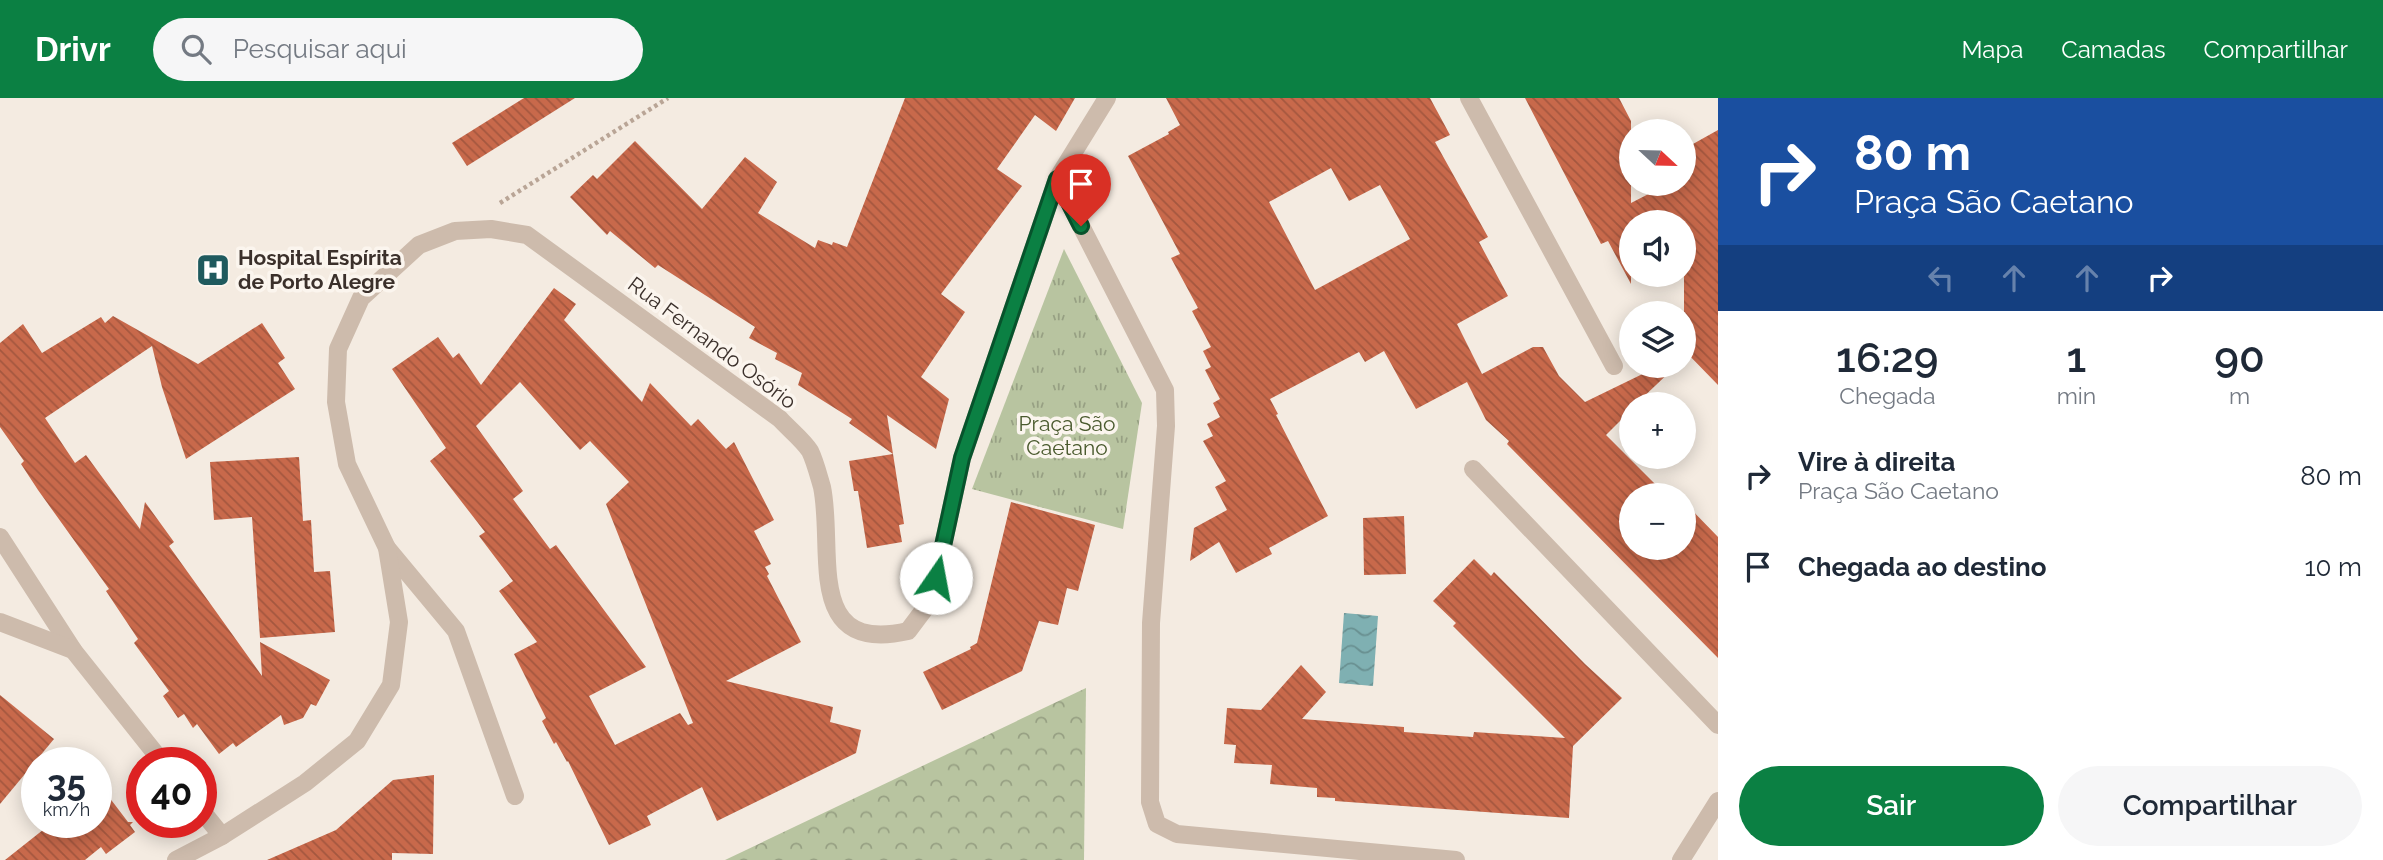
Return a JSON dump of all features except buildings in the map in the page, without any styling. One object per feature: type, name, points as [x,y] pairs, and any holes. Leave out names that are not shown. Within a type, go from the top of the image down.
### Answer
[{"type":"street","name":"Rua Fernando Osório","points":[[515,796],[456,631],[387,548],[347,464],[335,402],[338,349],[360,298],[419,245],[455,231],[491,229],[527,235],[780,419],[810,451],[822,488],[831,601],[841,619],[862,632],[886,636],[908,631],[926,607],[936,578],[962,458],[1057,179],[1107,98]]},
{"type":"street","points":[[1469,98],[1614,366]]},
{"type":"street","points":[[1057,179],[1165,390],[1166,426],[1151,623],[1150,802],[1157,824],[1177,834],[1456,860]]},
{"type":"street","points":[[1473,469],[1718,725]]},
{"type":"street","points":[[0,537],[73,650],[150,747]]},
{"type":"street","name":"Rua Fernando Osório","points":[[176,860],[222,836],[305,783],[357,741],[391,685],[398,622],[387,548]]},
{"type":"street","points":[[0,622],[73,650]]},
{"type":"street","points":[[1681,860],[1718,801]]},
{"type":"street","points":[[217,830],[222,836]]},
{"type":"path","points":[[455,231],[668,98]]},
{"type":"green space","name":"Praça São Caetano","points":[[1064,249],[1142,403],[1123,529],[972,489]]},
{"type":"green space","points":[[1086,688],[1084,860],[725,860]]},
{"type":"water","points":[[1344,613],[1378,616],[1373,686],[1339,683]]},
{"type":"place","name":"Hospital Espírita de Porto Alegre","points":[[213,270]]},
{"type":"route","points":[[936,578],[962,458],[1057,179],[1081,226]]}]
